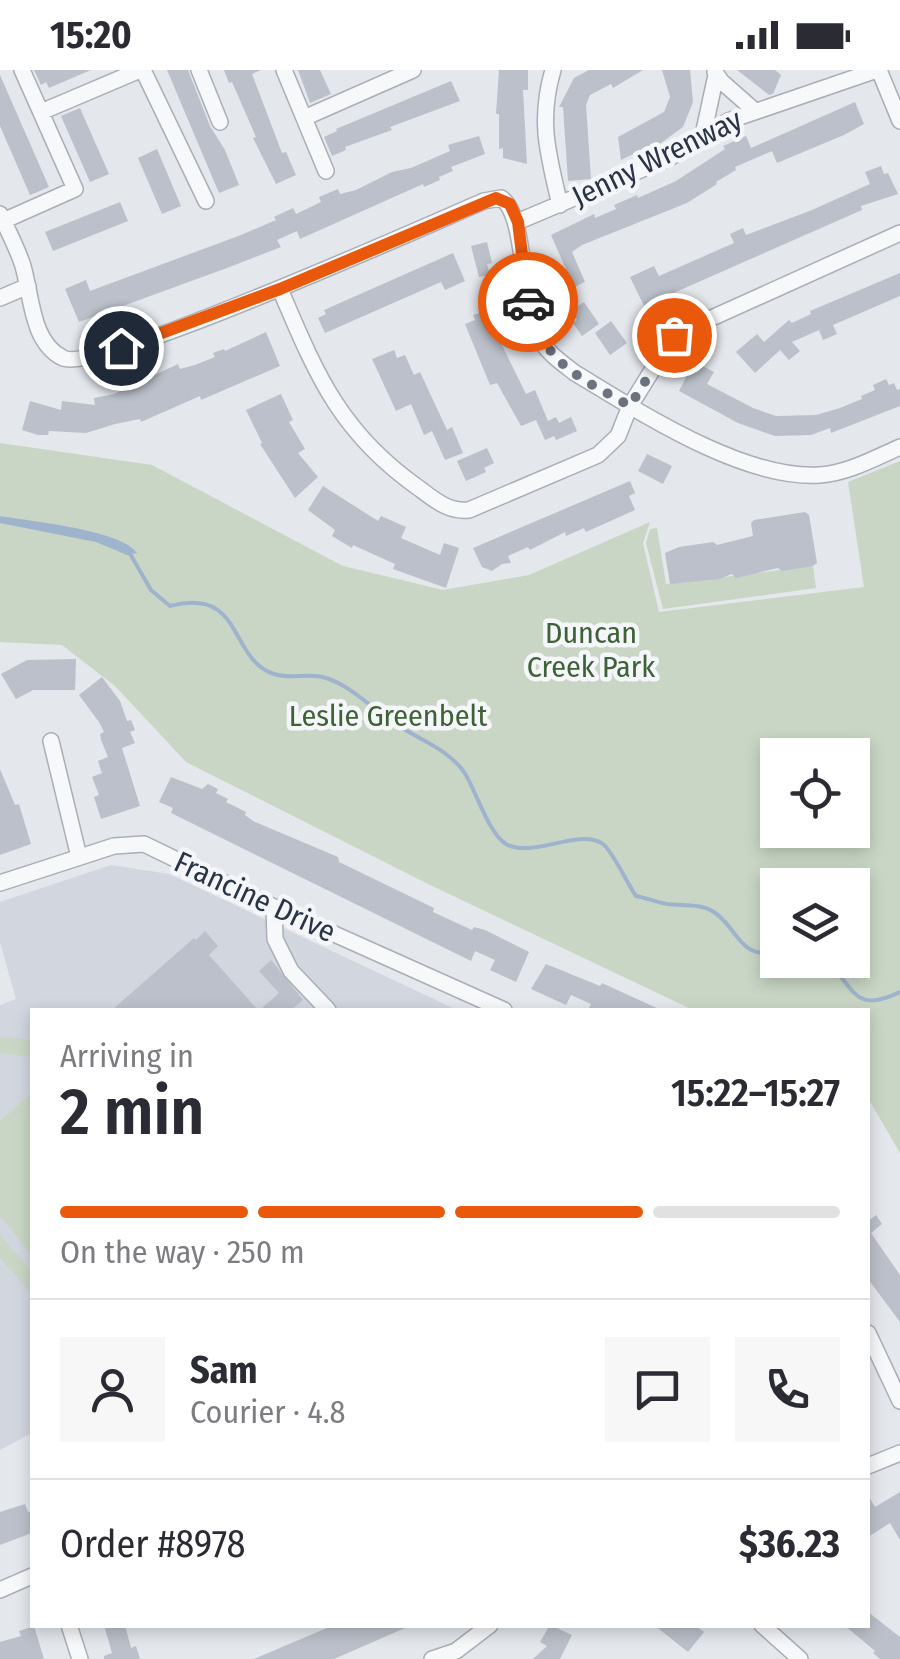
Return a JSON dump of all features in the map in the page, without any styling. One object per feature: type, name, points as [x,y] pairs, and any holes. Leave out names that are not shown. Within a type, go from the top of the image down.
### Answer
[{"type":"street","points":[[22,70],[76,189],[2,217],[28,286],[35,320],[43,338],[64,358],[75,361],[121,348],[280,289],[490,199],[501,198],[507,201],[518,222],[526,297],[540,340],[575,373],[738,462],[770,471],[825,475],[900,447]]},
{"type":"street","points":[[40,112],[142,70],[206,201]]},
{"type":"street","points":[[199,70],[220,122]]},
{"type":"street","points":[[284,70],[326,171]]},
{"type":"street","points":[[304,118],[413,70]]},
{"type":"street","name":"Jenny Wrenway","points":[[553,70],[546,94],[544,139],[560,205]]},
{"type":"street","points":[[878,70],[900,121]]},
{"type":"street","name":"Jenny Wrenway","points":[[518,222],[671,157],[703,134],[754,111],[782,105],[878,70]]},
{"type":"street","points":[[703,134],[716,72]]},
{"type":"street","name":"Jenny Wrenway","points":[[716,72],[754,111]]},
{"type":"street","points":[[280,289],[324,390],[344,420],[390,468],[443,506],[469,510],[598,454],[618,436],[630,406],[674,335],[900,233]]},
{"type":"street","points":[[0,298],[28,286]]},
{"type":"street","points":[[51,741],[79,857]]},
{"type":"street","name":"Francine Drive","points":[[0,884],[114,846],[144,844],[499,1008]]},
{"type":"street","points":[[274,907],[275,939],[283,955],[291,970],[326,1008]]},
{"type":"street","points":[[870,1337],[900,1402]]},
{"type":"street","points":[[870,1465],[900,1452]]},
{"type":"street","points":[[0,1590],[30,1577]]},
{"type":"street","points":[[71,1628],[80,1659]]},
{"type":"street","points":[[432,1659],[456,1651],[486,1628]]},
{"type":"street","points":[[765,1628],[800,1659]]},
{"type":"shaded area","points":[[111,865],[169,874],[453,1008],[30,1008],[30,1434],[0,1450],[0,1005],[16,999],[0,942],[0,902]]},
{"type":"green space","name":"Leslie Greenbelt","points":[[0,443],[152,465],[343,566],[443,590],[529,575],[650,522],[643,543],[659,612],[864,587],[848,482],[900,461],[900,1153],[870,1101],[870,1008],[689,1008],[424,882],[186,762],[115,686],[62,645],[0,642]]},
{"type":"green space","points":[[657,528],[666,584],[813,566],[816,588],[663,609],[646,543],[650,529]]},
{"type":"green space","points":[[0,1038],[30,1041],[30,1057],[0,1053]]},
{"type":"green space","points":[[30,1095],[30,1253],[0,1216],[0,1121]]},
{"type":"green space","points":[[0,1235],[30,1270],[30,1292],[0,1258]]},
{"type":"water","points":[[0,516],[95,533],[128,545],[137,553],[127,555],[96,542],[0,523]]},
{"type":"building","points":[[34,70],[91,70],[49,88],[46,82],[41,85]]},
{"type":"building","points":[[167,70],[188,70],[239,185],[219,193]]},
{"type":"building","points":[[224,70],[261,70],[252,74],[282,153],[286,152],[296,175],[276,184]]},
{"type":"building","points":[[298,70],[320,70],[331,94],[310,103]]},
{"type":"building","points":[[499,70],[528,70],[528,90],[523,90],[527,164],[503,158],[503,148],[499,149]]},
{"type":"building","points":[[589,70],[643,70],[613,88],[611,84],[590,95],[586,105],[591,179],[568,181],[563,107],[559,107],[574,78]]},
{"type":"building","points":[[662,70],[690,70],[693,102],[683,127],[657,146],[656,143],[621,160],[618,137],[664,112],[670,97]]},
{"type":"building","points":[[737,70],[775,70],[781,75],[769,95]]},
{"type":"building","points":[[0,75],[49,187],[30,195],[0,126]]},
{"type":"building","points":[[451,81],[460,101],[390,127],[392,130],[345,147],[346,150],[332,156],[324,137],[336,129]]},
{"type":"building","points":[[855,102],[864,124],[844,135],[777,163],[772,151],[735,167],[687,203],[582,245],[572,252],[585,282],[566,291],[560,278],[568,274],[551,235],[676,181],[725,149],[723,146],[746,136],[751,148]]},
{"type":"building","points":[[80,108],[109,174],[90,182],[61,116]]},
{"type":"building","points":[[479,136],[485,154],[451,167],[453,171],[439,177],[440,180],[300,239],[297,231],[277,240],[281,247],[227,268],[79,322],[65,289],[86,280],[90,291],[241,235],[293,208],[296,214],[321,202],[319,197],[338,189],[340,194],[356,190],[450,151],[448,145]]},
{"type":"building","points":[[157,149],[181,206],[162,214],[138,158]]},
{"type":"building","points":[[881,166],[898,194],[861,206],[862,210],[644,306],[630,277],[654,266],[659,276],[734,243],[730,234],[743,228],[746,235],[812,210],[870,184],[865,172]]},
{"type":"building","points":[[120,202],[128,221],[53,251],[45,232]]},
{"type":"building","points":[[487,242],[492,263],[487,264],[490,275],[479,277],[471,246]]},
{"type":"building","points":[[453,253],[465,281],[445,290],[441,282],[325,333],[318,318],[326,314],[324,310]]},
{"type":"building","points":[[900,273],[900,296],[833,325],[837,334],[823,340],[819,330],[792,342],[800,351],[789,360],[780,350],[755,373],[736,352],[757,334],[764,342],[789,320],[792,323],[811,314],[810,311]]},
{"type":"building","points":[[584,302],[599,324],[582,336],[573,323],[577,320],[571,311]]},
{"type":"building","points":[[489,310],[494,322],[491,323],[526,394],[535,390],[548,421],[556,417],[559,423],[571,417],[577,431],[545,440],[536,420],[521,426],[497,383],[490,385],[465,324],[475,320],[473,315]]},
{"type":"building","points":[[611,321],[627,343],[610,355],[595,333]]},
{"type":"building","points":[[266,332],[280,366],[201,400],[200,396],[141,422],[140,419],[115,424],[86,433],[49,431],[48,435],[38,435],[22,430],[30,401],[61,410],[62,401],[95,405],[94,398],[114,394],[178,364],[180,369],[195,365],[215,357],[213,353]]},
{"type":"building","points":[[394,350],[397,358],[405,355],[414,375],[420,372],[447,430],[452,427],[463,453],[445,460],[432,431],[424,435],[411,404],[396,411],[372,359]]},
{"type":"building","points":[[699,364],[714,372],[707,384],[776,416],[816,415],[840,408],[862,399],[861,396],[875,390],[873,385],[886,379],[889,385],[894,383],[900,389],[900,406],[831,433],[830,428],[811,435],[775,436],[738,423],[679,391],[689,371],[694,374]]},
{"type":"building","points":[[281,394],[293,420],[289,422],[305,449],[298,453],[318,477],[295,498],[260,444],[246,410]]},
{"type":"building","points":[[487,448],[494,463],[484,468],[486,472],[466,481],[457,461]]},
{"type":"building","points":[[647,454],[672,466],[663,484],[638,471]]},
{"type":"building","points":[[630,481],[635,493],[629,496],[635,510],[586,532],[584,528],[566,536],[565,532],[530,550],[528,547],[508,556],[511,563],[492,571],[482,567],[473,548]]},
{"type":"building","points":[[323,486],[378,521],[381,516],[406,527],[401,538],[440,555],[444,543],[459,548],[446,588],[393,569],[395,564],[332,536],[335,530],[308,510]]},
{"type":"building","points":[[805,512],[809,515],[817,563],[813,566],[670,584],[665,553],[679,547],[713,542],[717,545],[753,536],[754,520]]},
{"type":"building","points":[[76,659],[75,690],[33,690],[16,699],[1,674],[27,660]]},
{"type":"building","points":[[102,677],[135,730],[130,732],[135,743],[122,748],[140,806],[101,819],[94,797],[99,795],[92,777],[102,773],[98,761],[108,757],[100,734],[104,732],[79,695]]},
{"type":"building","points":[[0,769],[15,805],[19,804],[31,844],[0,855]]},
{"type":"building","points":[[171,777],[202,789],[208,784],[253,821],[338,857],[339,862],[434,908],[433,912],[472,930],[485,930],[529,952],[516,982],[490,970],[495,960],[475,951],[471,961],[171,813],[173,808],[159,802]]},
{"type":"building","points":[[205,931],[218,946],[209,955],[256,1008],[114,1008],[194,938]]},
{"type":"building","points":[[271,960],[303,1000],[293,1008],[262,1008],[279,993],[259,971]]},
{"type":"building","points":[[546,964],[600,986],[602,983],[657,1008],[589,1008],[591,1004],[571,995],[566,1005],[531,989]]},
{"type":"building","points":[[876,1215],[882,1224],[871,1233],[900,1275],[900,1322],[870,1282],[870,1220]]},
{"type":"building","points":[[900,1492],[900,1540],[890,1523],[870,1536],[870,1498],[875,1507]]},
{"type":"building","points":[[25,1504],[30,1512],[30,1534],[0,1545],[0,1512]]},
{"type":"building","points":[[870,1614],[900,1637],[900,1659],[880,1659],[848,1628],[870,1628]]},
{"type":"building","points":[[35,1628],[44,1659],[0,1659],[0,1642],[21,1636],[19,1631]]},
{"type":"building","points":[[105,1628],[126,1628],[131,1648],[136,1646],[140,1659],[104,1659],[112,1653]]},
{"type":"building","points":[[327,1628],[405,1628],[334,1659],[254,1659]]},
{"type":"building","points":[[548,1628],[572,1635],[560,1659],[533,1659],[547,1646],[540,1642]]},
{"type":"building","points":[[658,1628],[699,1628],[704,1632],[688,1652]]},
{"type":"waterway","points":[[129,552],[151,590],[170,606],[194,603],[211,606],[223,615],[259,666],[281,676],[319,676],[336,682],[449,757],[464,772],[488,821],[506,844],[530,848],[582,839],[603,844],[636,896],[709,909],[747,947],[760,952]]},
{"type":"waterway","points":[[842,978],[863,999],[872,1001],[900,992]]},
{"type":"way so far","points":[[528,302],[540,340],[557,360],[630,406],[674,335]]},
{"type":"route","points":[[121,348],[280,289],[496,198],[510,204],[518,222],[528,302]]},
{"type":"park label","name":"Duncan Creek Park","points":[[591,650]]}]
